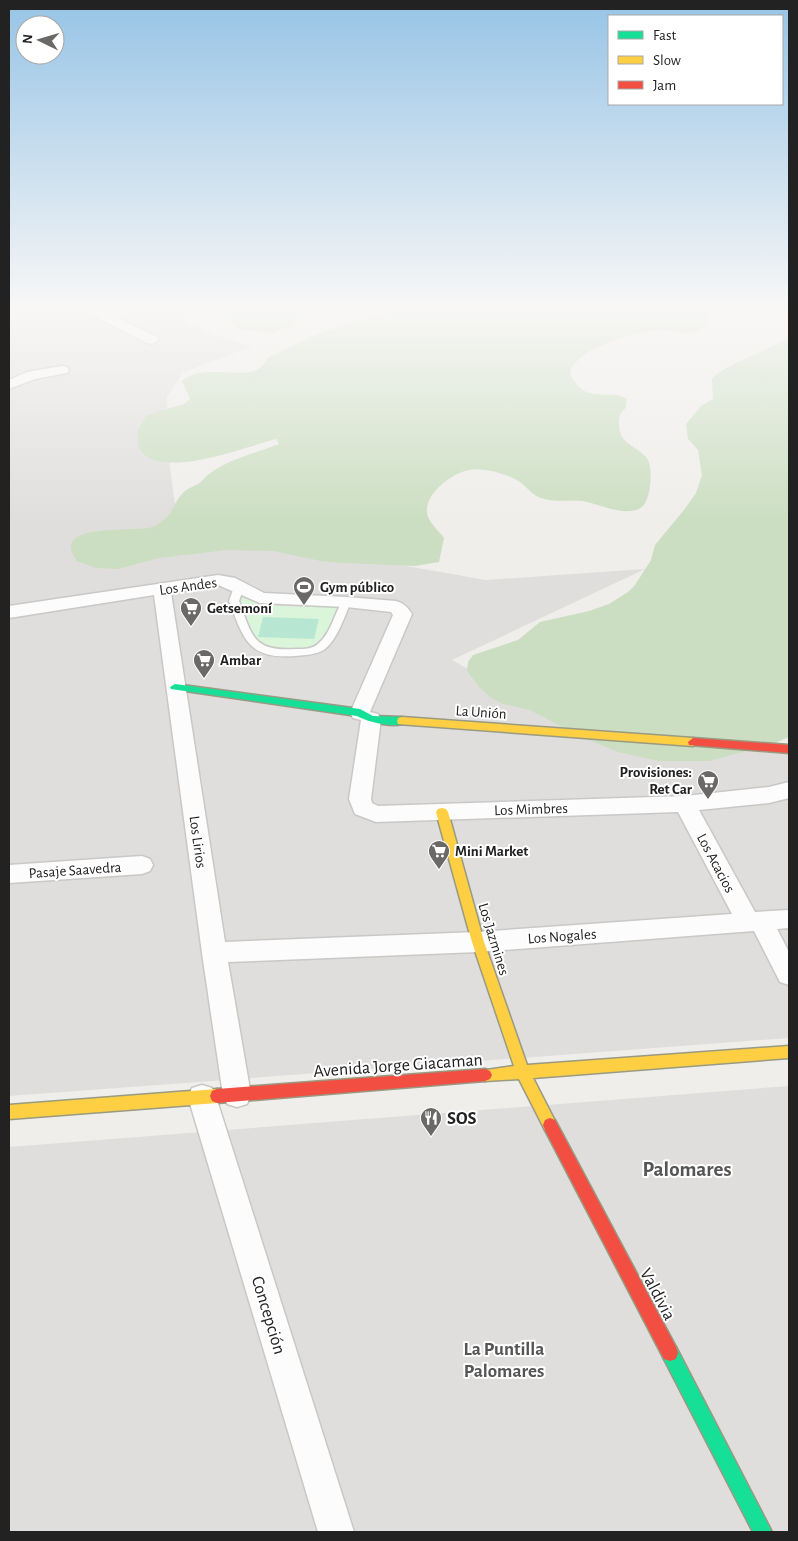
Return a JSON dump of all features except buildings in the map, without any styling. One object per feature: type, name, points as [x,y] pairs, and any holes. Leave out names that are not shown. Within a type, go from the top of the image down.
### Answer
[{"type":"street","points":[[9,385],[23,379]]},
{"type":"street","name":"Los Andes","points":[[9,612],[162,589],[199,581],[218,580],[239,587],[260,598],[346,602],[396,607],[403,614],[366,716]]},
{"type":"street","name":"Los Lirios","points":[[162,589],[214,953],[237,1094]]},
{"type":"street","name":"La Unión","points":[[175,687],[366,716],[789,750]]},
{"type":"street","name":"Los Mimbres","points":[[366,716],[360,799],[363,808],[376,814],[685,804],[769,795],[789,790]]},
{"type":"street","name":"Los Acacios","points":[[685,804],[754,922],[789,975]]},
{"type":"street","name":"Los Jazmines","points":[[442,812],[478,942],[523,1073]]},
{"type":"street","name":"Pasaje Saavedra","points":[[9,874],[142,865]]},
{"type":"street","name":"Los Nogales","points":[[214,953],[478,942],[789,919]]},
{"type":"street","name":"Avenida Jorge Giacaman","points":[[9,1112],[789,1052]]},
{"type":"street","name":"Valdivia","points":[[523,1073],[762,1532]]},
{"type":"street","name":"Concepción","points":[[202,1097],[336,1532]]},
{"type":"lane","points":[[239,587],[234,601],[250,640],[262,650],[270,652],[301,652],[318,649],[328,638],[346,602]]},
{"type":"shaded area","points":[[9,379],[178,379],[167,397],[169,460],[178,526],[486,580],[645,569],[452,660],[564,724],[789,746],[789,1038],[9,1096]]},
{"type":"shaded area","points":[[789,1086],[789,1532],[9,1532],[9,1147]]},
{"type":"green space","points":[[186,379],[573,379],[578,386],[589,393],[615,395],[627,399],[626,408],[619,417],[620,431],[628,444],[642,453],[648,461],[651,475],[648,498],[642,507],[628,511],[612,509],[583,501],[556,501],[535,495],[520,482],[502,474],[473,470],[459,473],[445,481],[434,493],[427,506],[428,516],[444,538],[439,562],[415,566],[344,563],[321,561],[273,551],[227,550],[159,558],[118,569],[96,568],[77,561],[71,548],[74,540],[84,534],[98,531],[152,527],[168,515],[184,492],[201,482],[217,469],[242,457],[279,444],[276,439],[226,454],[185,462],[166,462],[151,459],[139,448],[137,431],[147,415],[184,404],[190,399],[182,381]]},
{"type":"green space","points":[[712,379],[789,379],[789,737],[770,745],[709,761],[659,761],[618,752],[579,736],[530,710],[503,704],[490,697],[480,688],[467,671],[468,662],[473,655],[518,640],[540,622],[589,611],[609,604],[628,592],[635,585],[651,560],[655,545],[696,493],[702,475],[698,450],[688,439],[686,424],[701,406],[713,399]]},
{"type":"green space","points":[[243,596],[280,606],[340,609],[319,647],[278,649],[263,645],[254,638],[246,622],[239,599]]},
{"type":"green space","points":[[263,617],[319,619],[314,639],[258,637]]},
{"type":"traffic: fast","points":[[175,687],[360,713],[371,719],[402,721]]},
{"type":"traffic: fast","points":[[670,1353],[763,1532]]},
{"type":"traffic: slow","points":[[402,721],[693,742]]},
{"type":"traffic: slow","points":[[442,812],[478,942],[523,1073],[550,1125]]},
{"type":"traffic: slow","points":[[485,1075],[789,1052]]},
{"type":"traffic: slow","points":[[9,1112],[217,1096]]},
{"type":"traffic: jam","points":[[693,742],[789,749]]},
{"type":"traffic: jam","points":[[217,1096],[485,1075]]},
{"type":"traffic: jam","points":[[550,1125],[670,1353]]},
{"type":"place","name":"Gym público","points":[[304,606]]},
{"type":"place","name":"Getsemoní","points":[[191,627]]},
{"type":"place","name":"Ambar","points":[[204,679]]},
{"type":"place","name":"Provisiones: Ret Car","points":[[708,800]]},
{"type":"place","name":"Mini Market","points":[[439,870]]},
{"type":"place","name":"SOS","points":[[431,1137]]},
{"type":"district","name":"Palomares","points":[[687,1169]]},
{"type":"district","name":"La Puntilla Palomares","points":[[504,1359]]}]
